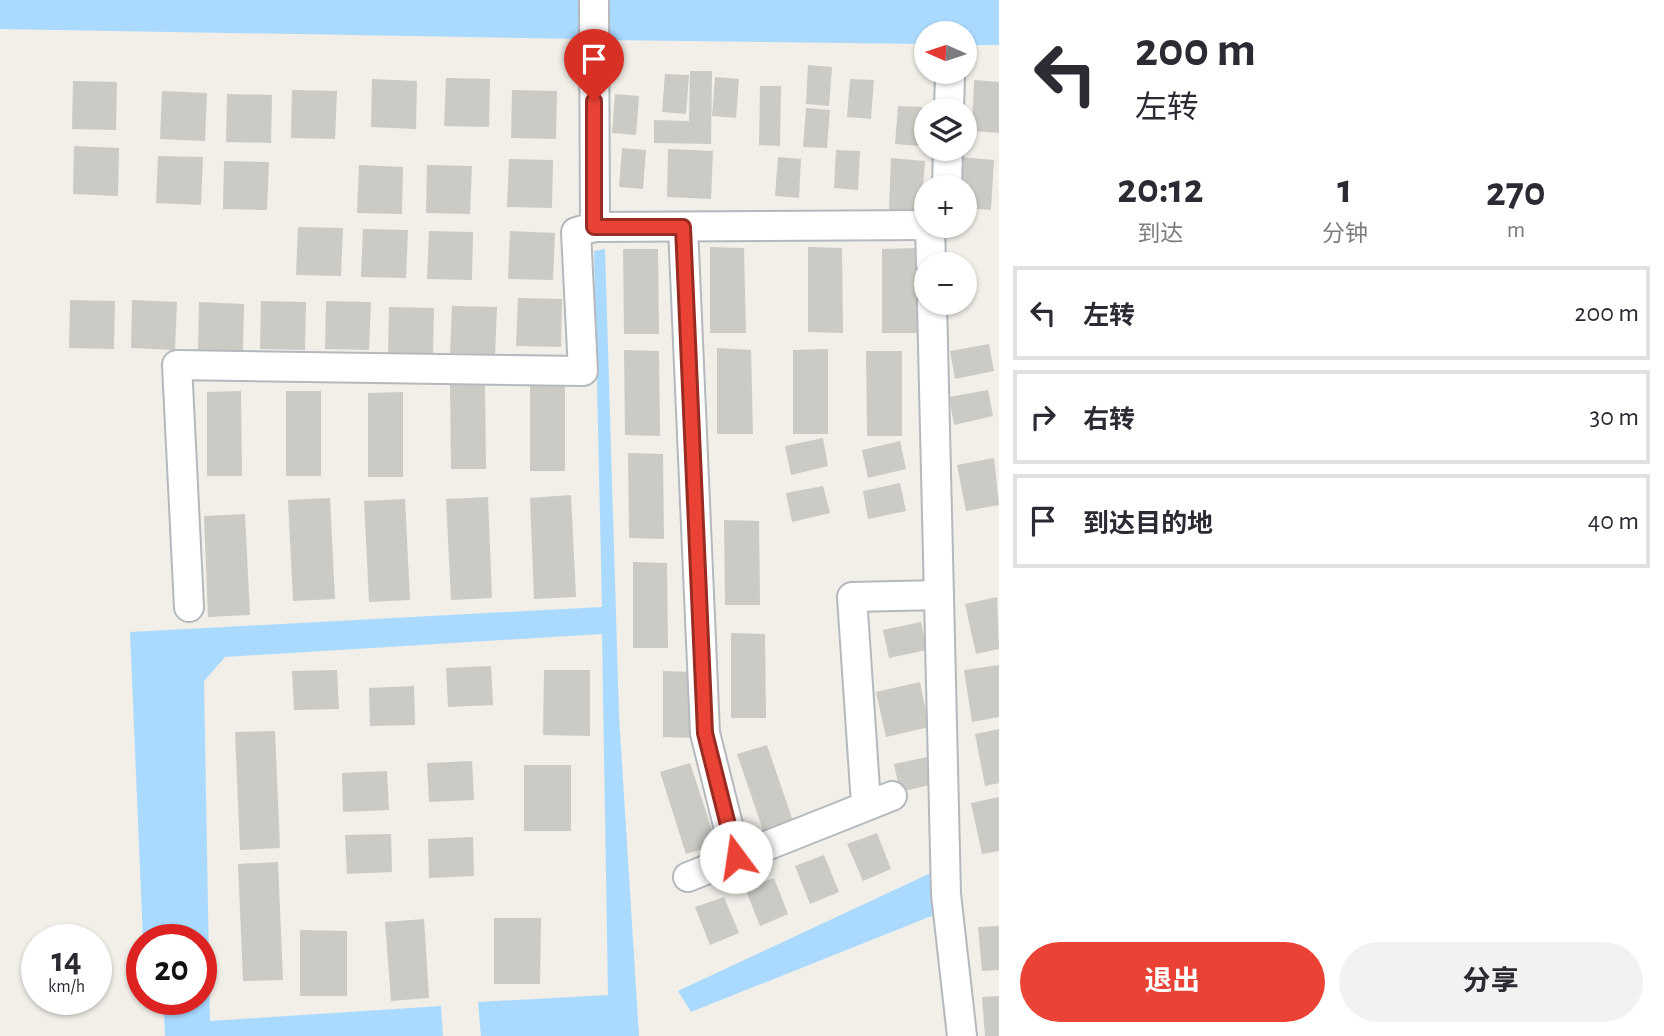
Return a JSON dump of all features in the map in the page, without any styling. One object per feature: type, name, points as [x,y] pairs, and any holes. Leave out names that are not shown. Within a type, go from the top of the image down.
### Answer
[{"type":"street","points":[[594,0],[594,227]]},
{"type":"street","points":[[190,607],[177,365],[583,371],[576,232],[594,227],[914,225]]},
{"type":"street","points":[[683,227],[705,733],[736,857]]},
{"type":"street","points":[[932,315],[946,894],[962,1036]]},
{"type":"street","points":[[688,877],[879,800],[852,597],[939,595]]},
{"type":"water","points":[[0,0],[585,0],[584,39],[0,29]]},
{"type":"water","points":[[609,0],[999,0],[999,45],[977,45],[977,21],[914,21],[914,44],[607,40]]},
{"type":"water","points":[[605,249],[619,715],[639,1036],[481,1036],[478,1002],[608,995],[602,634],[225,657],[204,681],[208,924],[142,924],[130,632],[602,607],[594,251]]},
{"type":"water","points":[[935,871],[934,915],[691,1012],[678,991]]},
{"type":"water","points":[[441,1006],[443,1036],[165,1036],[164,1015],[210,1015],[210,1021]]},
{"type":"building","points":[[808,65],[832,67],[829,106],[806,104]]},
{"type":"building","points":[[690,71],[712,71],[711,144],[654,143],[654,120],[689,121]]},
{"type":"building","points":[[665,74],[689,75],[686,114],[662,112]]},
{"type":"building","points":[[715,77],[739,79],[736,118],[712,116]]},
{"type":"building","points":[[446,78],[490,79],[489,127],[444,126]]},
{"type":"building","points":[[372,79],[417,81],[416,129],[371,127]]},
{"type":"building","points":[[850,79],[874,80],[871,119],[847,117]]},
{"type":"building","points":[[977,80],[999,82],[999,133],[977,131],[977,98],[973,98],[974,84],[977,84]]},
{"type":"building","points":[[73,81],[117,82],[116,130],[72,129]]},
{"type":"building","points":[[760,86],[781,86],[780,146],[759,145]]},
{"type":"building","points":[[292,90],[337,91],[335,139],[291,138]]},
{"type":"building","points":[[512,90],[557,91],[556,139],[511,138]]},
{"type":"building","points":[[162,91],[207,93],[205,141],[160,139]]},
{"type":"building","points":[[227,94],[272,95],[271,143],[226,142]]},
{"type":"building","points":[[615,94],[639,96],[636,135],[612,133]]},
{"type":"building","points":[[898,106],[914,107],[914,146],[895,144]]},
{"type":"building","points":[[806,108],[830,110],[827,148],[803,147]]},
{"type":"building","points":[[74,146],[119,148],[118,196],[73,194]]},
{"type":"building","points":[[622,148],[646,150],[643,189],[619,187]]},
{"type":"building","points":[[668,149],[713,151],[711,199],[667,197]]},
{"type":"building","points":[[836,150],[860,151],[858,190],[834,188]]},
{"type":"building","points":[[158,156],[203,157],[201,205],[156,203]]},
{"type":"building","points":[[778,157],[801,159],[799,198],[775,196]]},
{"type":"building","points":[[891,158],[925,161],[924,175],[914,175],[914,211],[889,209]]},
{"type":"building","points":[[509,159],[553,160],[552,208],[507,207]]},
{"type":"building","points":[[994,160],[991,210],[977,209],[977,175],[959,175],[960,161]]},
{"type":"building","points":[[224,161],[269,162],[267,210],[223,209]]},
{"type":"building","points":[[359,165],[403,167],[402,214],[357,213]]},
{"type":"building","points":[[427,165],[472,166],[470,214],[426,213]]},
{"type":"building","points":[[298,227],[343,228],[341,276],[296,275]]},
{"type":"building","points":[[363,229],[408,230],[406,278],[361,277]]},
{"type":"building","points":[[429,231],[473,232],[472,280],[427,279]]},
{"type":"building","points":[[510,231],[555,233],[553,280],[508,279]]},
{"type":"building","points":[[710,247],[744,248],[746,333],[710,333]]},
{"type":"building","points":[[808,247],[842,248],[843,333],[808,332]]},
{"type":"building","points":[[917,248],[917,252],[914,252],[914,315],[917,315],[917,333],[882,333],[882,249]]},
{"type":"building","points":[[623,249],[658,249],[659,334],[624,334]]},
{"type":"building","points":[[518,298],[562,299],[561,347],[516,346]]},
{"type":"building","points":[[70,300],[115,301],[114,349],[69,348]]},
{"type":"building","points":[[132,300],[177,302],[175,350],[131,348]]},
{"type":"building","points":[[261,301],[306,302],[305,350],[260,349]]},
{"type":"building","points":[[326,301],[371,302],[369,350],[325,349]]},
{"type":"building","points":[[199,302],[244,304],[243,352],[198,350]]},
{"type":"building","points":[[452,306],[497,307],[495,355],[450,353]]},
{"type":"building","points":[[389,307],[434,308],[433,356],[388,355]]},
{"type":"building","points":[[989,344],[994,371],[955,379],[950,351]]},
{"type":"building","points":[[717,348],[751,350],[753,434],[717,434]]},
{"type":"building","points":[[828,349],[828,434],[793,434],[793,350]]},
{"type":"building","points":[[624,350],[659,351],[660,436],[625,435]]},
{"type":"building","points":[[866,351],[902,351],[902,436],[867,436]]},
{"type":"building","points":[[450,384],[485,384],[486,469],[451,469]]},
{"type":"building","points":[[530,386],[565,386],[565,471],[530,471]]},
{"type":"building","points":[[988,390],[993,416],[954,425],[949,397]]},
{"type":"building","points":[[241,391],[242,476],[207,476],[207,392]]},
{"type":"building","points":[[286,391],[321,391],[321,476],[286,476]]},
{"type":"building","points":[[403,392],[403,477],[368,477],[368,393]]},
{"type":"building","points":[[823,438],[828,466],[791,475],[785,446]]},
{"type":"building","points":[[900,441],[906,469],[868,478],[862,450]]},
{"type":"building","points":[[628,453],[663,454],[664,539],[629,538]]},
{"type":"building","points":[[994,458],[999,505],[966,511],[957,465]]},
{"type":"building","points":[[900,483],[906,511],[868,519],[863,491]]},
{"type":"building","points":[[823,486],[830,513],[792,522],[786,493]]},
{"type":"building","points":[[571,495],[576,597],[534,599],[530,498]]},
{"type":"building","points":[[488,497],[492,598],[451,600],[446,499]]},
{"type":"building","points":[[330,498],[335,599],[293,601],[288,500]]},
{"type":"building","points":[[405,499],[410,600],[369,602],[364,501]]},
{"type":"building","points":[[245,514],[250,615],[208,617],[204,516]]},
{"type":"building","points":[[724,520],[759,521],[760,605],[725,605]]},
{"type":"building","points":[[633,562],[667,563],[668,648],[633,648]]},
{"type":"building","points":[[997,597],[999,649],[976,654],[965,604]]},
{"type":"building","points":[[921,622],[927,650],[889,658],[883,630]]},
{"type":"building","points":[[731,633],[765,634],[766,718],[731,718]]},
{"type":"building","points":[[999,665],[999,717],[972,722],[964,670]]},
{"type":"building","points":[[491,666],[493,705],[448,707],[446,668]]},
{"type":"building","points":[[337,670],[339,709],[294,710],[292,671]]},
{"type":"building","points":[[544,670],[590,670],[590,736],[543,735]]},
{"type":"building","points":[[663,671],[694,672],[693,738],[663,737]]},
{"type":"building","points":[[920,682],[929,727],[886,737],[876,692]]},
{"type":"building","points":[[414,686],[415,725],[370,726],[369,688]]},
{"type":"building","points":[[999,729],[999,783],[985,786],[975,734]]},
{"type":"building","points":[[275,731],[280,848],[240,850],[235,732]]},
{"type":"building","points":[[767,745],[795,827],[765,836],[737,754]]},
{"type":"building","points":[[932,756],[938,783],[900,792],[894,764]]},
{"type":"building","points":[[472,761],[474,800],[429,802],[427,763]]},
{"type":"building","points":[[690,763],[717,845],[686,854],[660,772]]},
{"type":"building","points":[[524,765],[571,765],[571,831],[524,831]]},
{"type":"building","points":[[387,771],[389,810],[343,812],[342,773]]},
{"type":"building","points":[[999,797],[999,851],[982,854],[971,803]]},
{"type":"building","points":[[877,833],[891,869],[863,881],[847,844]]},
{"type":"building","points":[[391,834],[392,872],[347,874],[345,835]]},
{"type":"building","points":[[473,837],[474,876],[429,878],[428,839]]},
{"type":"building","points":[[824,855],[839,892],[810,904],[795,866]]},
{"type":"building","points":[[278,862],[283,980],[243,981],[238,864]]},
{"type":"building","points":[[774,878],[788,914],[760,926],[745,888]]},
{"type":"building","points":[[724,897],[739,933],[710,945],[695,907]]},
{"type":"building","points":[[494,918],[541,918],[540,984],[494,984]]},
{"type":"building","points":[[424,919],[429,998],[391,1001],[385,922]]},
{"type":"building","points":[[999,926],[999,970],[982,971],[978,927]]},
{"type":"building","points":[[300,930],[347,931],[347,996],[300,996]]},
{"type":"building","points":[[999,996],[999,1036],[985,1036],[982,997]]},
{"type":"route","points":[[594,101],[594,227],[683,227],[705,733],[736,857]]}]
